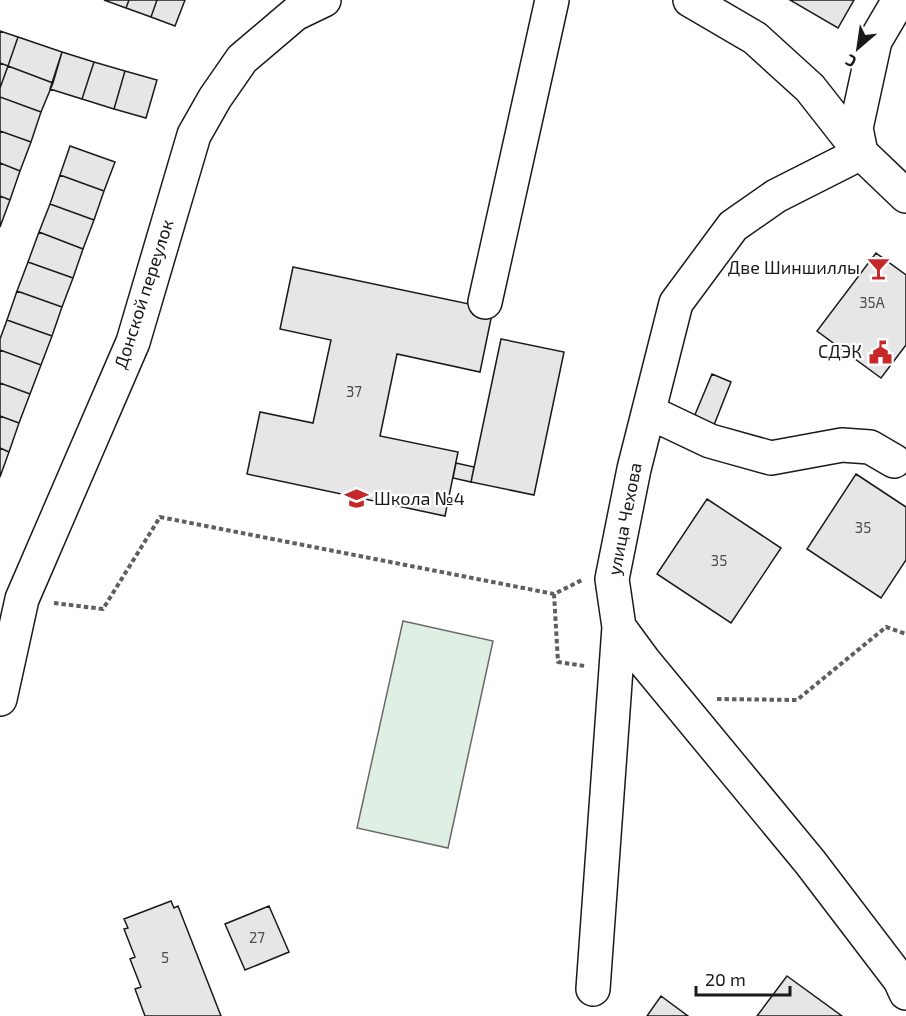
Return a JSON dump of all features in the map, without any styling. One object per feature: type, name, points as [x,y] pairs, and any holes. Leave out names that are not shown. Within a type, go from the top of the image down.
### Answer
[{"type":"street","name":"Донской переулок","points":[[2,680],[22,599],[133,342],[194,135],[215,98],[242,59],[295,14],[324,0]]},
{"type":"street","points":[[485,302],[552,0]]},
{"type":"street","points":[[690,0],[763,45],[810,88],[861,153],[906,196]]},
{"type":"street","points":[[861,153],[856,128],[875,41],[899,0]]},
{"type":"street","name":"улица Чехова","points":[[861,153],[776,196],[733,226],[676,303],[634,469],[612,579],[619,627],[674,698],[810,862],[900,980],[906,993]]},
{"type":"street","points":[[649,412],[710,441],[771,458],[842,446],[870,447],[894,462]]},
{"type":"street","points":[[593,988],[619,627]]},
{"type":"path","points":[[22,599],[103,609],[160,517],[554,594],[558,662]]},
{"type":"path","points":[[674,698],[797,700],[886,627],[906,634]]},
{"type":"green space","points":[[403,621],[493,641],[448,848],[357,828]]},
{"type":"building","points":[[104,0],[129,0],[126,8]]},
{"type":"building","points":[[129,0],[157,0],[151,17],[126,8]]},
{"type":"building","points":[[157,0],[185,0],[175,26],[151,17]]},
{"type":"building","points":[[790,0],[854,0],[838,28]]},
{"type":"building","points":[[0,31],[18,37],[8,66],[0,63]]},
{"type":"building","points":[[18,37],[62,52],[53,83],[8,66]]},
{"type":"building","points":[[62,52],[94,62],[82,99],[50,89]]},
{"type":"building","points":[[94,62],[125,71],[114,109],[82,99]]},
{"type":"building","points":[[0,63],[8,66],[0,88]]},
{"type":"building","points":[[8,66],[53,83],[41,112],[0,97],[0,88]]},
{"type":"building","points":[[125,71],[157,80],[146,118],[114,109]]},
{"type":"building","points":[[0,97],[41,112],[31,142],[0,131]]},
{"type":"building","points":[[0,131],[31,142],[20,171],[0,163]]},
{"type":"building","points":[[70,146],[115,162],[104,191],[60,175]]},
{"type":"building","points":[[0,163],[20,171],[10,200],[0,196]]},
{"type":"building","points":[[60,175],[104,191],[94,220],[50,204]]},
{"type":"building","points":[[0,196],[10,200],[0,227]]},
{"type":"building","points":[[50,204],[94,220],[83,249],[39,232]]},
{"type":"building","points":[[39,232],[83,249],[73,278],[28,262]]},
{"type":"building","points":[[876,253],[906,275],[906,345],[881,378],[817,331]]},
{"type":"building","points":[[28,262],[73,278],[62,307],[17,291]]},
{"type":"building","points":[[293,267],[493,309],[480,372],[397,354],[380,436],[458,452],[445,516],[247,474],[260,412],[313,423],[331,340],[280,329]]},
{"type":"building","points":[[17,291],[62,307],[52,336],[7,320]]},
{"type":"building","points":[[7,320],[52,336],[41,365],[0,350],[0,339]]},
{"type":"building","points":[[501,339],[564,352],[534,495],[471,482]]},
{"type":"building","points":[[0,350],[41,365],[30,394],[0,383]]},
{"type":"building","points":[[712,374],[731,382],[714,425],[694,417]]},
{"type":"building","points":[[0,383],[30,394],[19,423],[0,416]]},
{"type":"building","points":[[0,416],[19,423],[9,452],[0,448]]},
{"type":"building","points":[[0,448],[9,452],[0,477]]},
{"type":"building","points":[[456,463],[474,467],[471,482],[453,478]]},
{"type":"building","points":[[856,474],[906,507],[906,560],[881,598],[807,549]]},
{"type":"building","points":[[707,499],[781,548],[731,623],[657,574]]},
{"type":"building","points":[[171,901],[174,908],[178,906],[221,1016],[145,1016],[135,989],[141,987],[130,959],[135,957],[124,929],[128,928],[124,919]]},
{"type":"building","points":[[269,906],[289,952],[245,970],[225,924]]},
{"type":"building","points":[[787,976],[842,1016],[757,1016]]},
{"type":"building","points":[[661,996],[688,1016],[647,1016]]},
{"type":"place","name":"Две Шиншиллы","points":[[878,268]]},
{"type":"place","name":"СДЭК","points":[[880,352]]},
{"type":"place","name":"Школа №4","points":[[356,499]]}]
